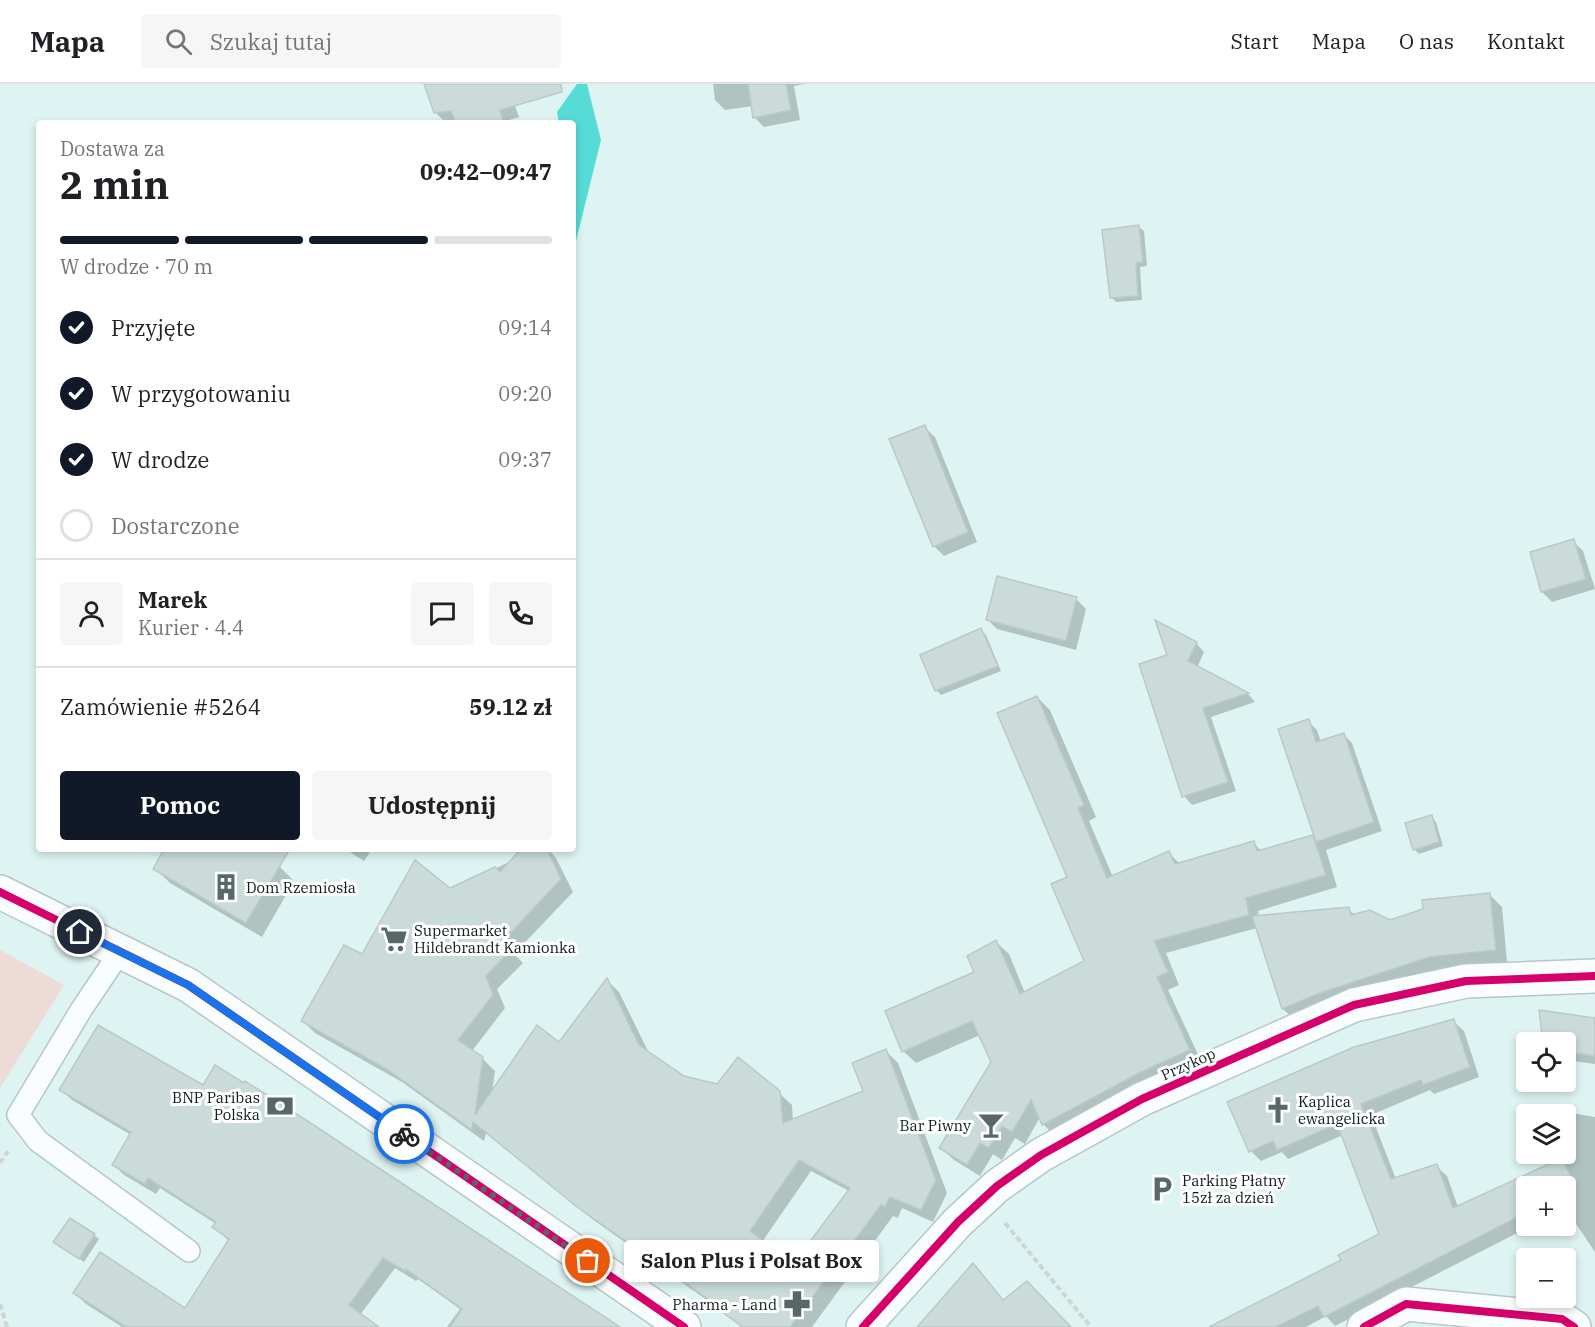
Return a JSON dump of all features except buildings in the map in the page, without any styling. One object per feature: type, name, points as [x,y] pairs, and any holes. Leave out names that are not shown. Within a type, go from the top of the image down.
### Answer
[{"type":"street","points":[[0,892],[188,985],[684,1327]]},
{"type":"street","name":"Przykop","points":[[863,1327],[958,1222],[997,1186],[1041,1155],[1142,1099],[1354,1005],[1466,981],[1595,976]]},
{"type":"street","points":[[1364,1327],[1406,1304],[1562,1319],[1574,1327]]},
{"type":"lane","points":[[120,952],[81,1010],[18,1115],[38,1141],[189,1251]]},
{"type":"path","points":[[1007,1226],[1090,1327]]},
{"type":"path","points":[[0,1304],[7,1327]]},
{"type":"shaded area","points":[[0,950],[64,985],[0,1088]]},
{"type":"water","points":[[577,84],[587,84],[601,140],[576,241],[576,120],[558,120],[557,112]]},
{"type":"cycle path","points":[[0,892],[188,985],[684,1327]]},
{"type":"cycle path","points":[[863,1327],[958,1222],[997,1186],[1041,1155],[1142,1099],[1354,1005],[1466,981],[1595,976]]},
{"type":"cycle path","points":[[1364,1327],[1406,1304],[1562,1319],[1574,1327]]},
{"type":"way so far","points":[[404,1134],[588,1261]]},
{"type":"place","name":"Dom Rzemiosła","points":[[226,887]]},
{"type":"place","name":"Supermarket Hildebrandt Kamionka","points":[[394,939]]},
{"type":"place","name":"BNP Paribas Polska","points":[[280,1106]]},
{"type":"place","name":"Kaplica ewangelicka","points":[[1278,1110]]},
{"type":"place","name":"Bar Piwny","points":[[991,1125]]},
{"type":"place","name":"Parking Płatny 15zł za dzień","points":[[1162,1189]]},
{"type":"place","name":"Salon Plus i Polsat Box","points":[[588,1261]]},
{"type":"place","name":"Pharma - Land","points":[[797,1304]]},
{"type":"route","points":[[80,932],[188,985],[404,1134]]}]
